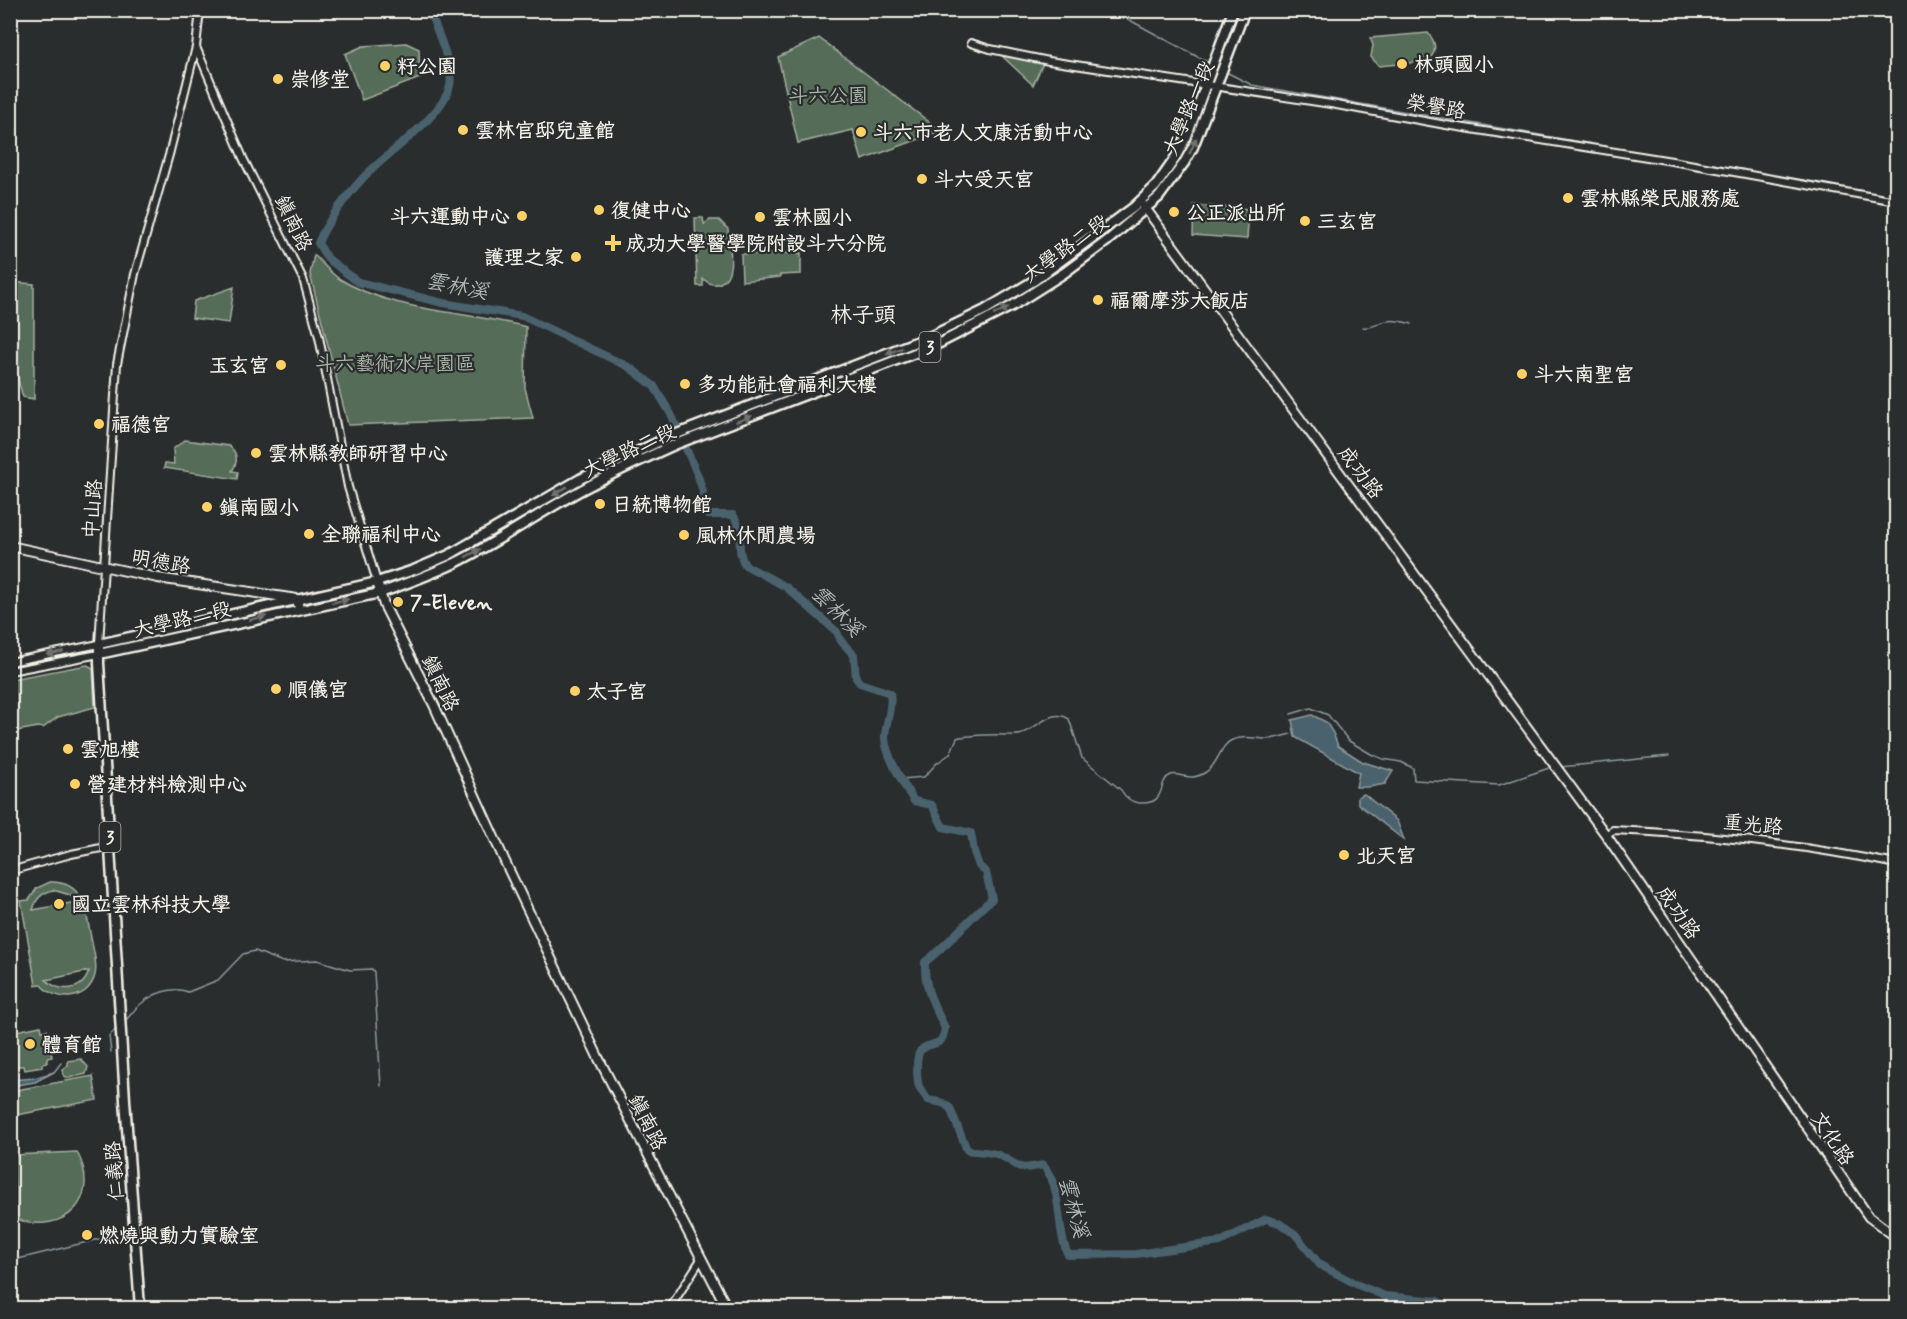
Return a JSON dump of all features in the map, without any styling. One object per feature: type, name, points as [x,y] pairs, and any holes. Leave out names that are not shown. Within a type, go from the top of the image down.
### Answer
[{"type":"main road","name":"大學路一段","points":[[1143,205],[1174,160],[1187,136],[1233,10]]},
{"type":"main road","name":"大學路一段","points":[[1143,205],[1163,193],[1193,147],[1245,10]]},
{"type":"main road","name":"大學路二段","points":[[99,644],[377,582],[414,570],[449,555],[580,479],[672,441],[774,408],[936,345],[1143,205]]},
{"type":"main road","name":"成功路","points":[[1143,205],[1606,835],[1772,1076]]},
{"type":"main road","name":"大學路二段","points":[[688,435],[771,398],[966,324]]},
{"type":"main road","points":[[771,398],[774,408]]},
{"type":"main road","name":"大學路二段","points":[[99,654],[380,592],[452,564],[672,441]]},
{"type":"main road","name":"明德路","points":[[10,546],[158,578],[297,599]]},
{"type":"main road","points":[[449,555],[452,564]]},
{"type":"main road","name":"鎮南路","points":[[377,582],[384,605],[434,705],[598,1059],[727,1308]]},
{"type":"main road","points":[[297,599],[299,609]]},
{"type":"main road","name":"中山路","points":[[99,644],[122,1030]]},
{"type":"main road","name":"仁義路","points":[[122,1030],[141,1308]]},
{"type":"main road","name":"文化路","points":[[1772,1076],[1869,1217],[1896,1238]]},
{"type":"street","name":"中山路","points":[[99,644],[117,364],[124,322],[196,47],[200,10]]},
{"type":"street","name":"榮譽路","points":[[971,43],[990,49],[1049,60],[1331,104],[1896,201]]},
{"type":"street","name":"鎮南路","points":[[196,47],[243,158],[303,279],[319,337],[348,487],[377,582]]},
{"type":"street","points":[[10,662],[99,644]]},
{"type":"street","points":[[10,671],[99,654]]},
{"type":"street","name":"重光路","points":[[1606,835],[1613,830],[1740,839],[1803,847],[1896,864]]},
{"type":"street","points":[[10,871],[111,846]]},
{"type":"street","points":[[670,1308],[701,1259]]},
{"type":"green space","points":[[1428,33],[1435,47],[1428,61],[1379,66],[1371,57],[1373,45],[1370,38]]},
{"type":"green space","name":"斗六公園","points":[[819,38],[941,131],[862,160],[853,130],[798,143],[778,57]]},
{"type":"green space","name":"籽公園","points":[[406,43],[419,49],[420,78],[362,100],[345,54],[363,46]]},
{"type":"green space","points":[[999,53],[1045,59],[1033,85]]},
{"type":"green space","points":[[1194,205],[1249,209],[1247,239],[1193,235]]},
{"type":"green space","points":[[695,218],[703,218],[704,224],[710,220],[719,220],[728,229],[729,274],[720,283],[711,284],[703,279],[703,286],[697,286]]},
{"type":"green space","points":[[801,253],[801,274],[742,281],[741,254]]},
{"type":"green space","name":"斗六藝術水岸園區","points":[[314,255],[338,278],[382,298],[526,327],[525,388],[533,418],[348,425],[310,274]]},
{"type":"green space","points":[[11,282],[34,284],[34,399],[23,397],[11,355]]},
{"type":"green space","points":[[234,287],[229,323],[192,318],[194,301]]},
{"type":"green space","points":[[185,440],[229,446],[235,455],[236,461],[232,471],[238,472],[237,479],[164,468],[165,463],[174,464],[173,449]]},
{"type":"green space","points":[[87,665],[93,668],[95,707],[58,717],[43,728],[11,732],[11,679]]},
{"type":"green space","points":[[11,802],[18,829],[11,831]]},
{"type":"green space","points":[[50,882],[62,883],[77,892],[82,900],[96,966],[91,984],[79,995],[63,997],[54,994],[40,984],[36,985],[21,901],[29,900],[37,888]],"holes":[[[53,890],[70,895],[76,902],[33,910],[40,897]],[[89,971],[82,983],[76,987],[58,987],[46,980]]]},
{"type":"green space","name":"體育館","points":[[41,1026],[42,1031],[47,1030],[52,1057],[47,1058],[47,1063],[42,1064],[42,1067],[25,1070],[24,1066],[13,1066],[11,1064],[11,1032]]},
{"type":"green space","points":[[81,1059],[88,1067],[86,1074],[69,1078],[64,1076],[63,1070],[68,1065],[68,1061]]},
{"type":"green space","points":[[93,1076],[97,1100],[11,1116],[11,1091]]},
{"type":"green space","points":[[77,1152],[84,1169],[85,1185],[82,1198],[74,1210],[63,1218],[50,1222],[34,1223],[16,1219],[13,1155]]},
{"type":"water","points":[[1312,715],[1326,722],[1338,746],[1363,762],[1393,771],[1385,784],[1356,787],[1359,773],[1295,737],[1292,720]]},
{"type":"water","points":[[1364,794],[1397,821],[1404,840],[1358,804],[1358,797]]},
{"type":"water","points":[[54,1072],[35,1082],[11,1086],[11,1080],[34,1078]]},
{"type":"waterway","name":"雲林溪","points":[[429,10],[444,48],[451,78],[445,98],[425,123],[356,186],[332,217],[318,243],[327,258],[358,282],[443,303],[522,316],[629,367],[654,386],[672,416],[698,476],[703,492],[701,507],[708,515],[733,515],[739,528],[740,552],[745,565],[786,587],[837,632],[841,641],[854,655],[856,678],[860,683],[890,693],[891,704],[885,736],[895,769],[914,801],[932,805],[943,827],[971,833],[974,852],[979,866],[986,872],[992,899],[925,962],[928,989],[945,1028],[940,1042],[926,1046],[918,1055],[918,1083],[928,1100],[943,1103],[950,1108],[967,1150],[997,1154],[1023,1168],[1043,1165],[1054,1186],[1068,1255],[1136,1254],[1220,1242],[1266,1219],[1279,1223],[1295,1234],[1320,1265],[1358,1285],[1385,1296],[1437,1301],[1449,1308]]},
{"type":"waterway","points":[[1111,10],[1209,63]]},
{"type":"waterway","points":[[1226,72],[1252,85],[1896,197]]},
{"type":"waterway","points":[[1363,327],[1390,320],[1412,324]]},
{"type":"waterway","points":[[1291,714],[1311,708],[1328,715],[1349,741],[1371,754],[1401,762],[1413,768],[1414,780],[1499,785],[1552,767]]},
{"type":"waterway","points":[[901,779],[924,777],[937,763],[950,754],[957,738],[1019,735],[1057,715],[1069,719],[1082,758],[1121,790],[1128,799],[1148,803],[1158,797],[1164,782],[1171,775],[1194,777],[1206,772],[1232,740],[1271,739],[1291,734]]},
{"type":"waterway","points":[[1560,767],[1669,756]]},
{"type":"waterway","points":[[125,1021],[152,996],[170,990],[188,992],[218,980],[243,954],[255,951],[283,962],[317,960],[350,970],[372,969],[381,1086]]},
{"type":"waterway","points":[[111,1052],[109,1036],[117,1028]]},
{"type":"waterway","points":[[54,1072],[61,1063]]},
{"type":"waterway","points":[[10,1261],[124,1233]]},
{"type":"place","name":"林頭國小","points":[[1402,64]]},
{"type":"place","name":"籽公園","points":[[385,66]]},
{"type":"place","name":"崇修堂","points":[[278,79]]},
{"type":"place","name":"雲林官邸兒童館","points":[[463,130]]},
{"type":"place","name":"斗六市老人文康活動中心","points":[[861,132]]},
{"type":"place","name":"斗六受天宮","points":[[922,179]]},
{"type":"place","name":"雲林縣榮民服務處","points":[[1568,198]]},
{"type":"place","name":"復健中心","points":[[599,210]]},
{"type":"place","name":"公正派出所","points":[[1174,212]]},
{"type":"place","name":"斗六運動中心","points":[[522,216]]},
{"type":"place","name":"雲林國小","points":[[760,217]]},
{"type":"place","name":"三玄宮","points":[[1305,221]]},
{"type":"place","name":"成功大學醫學院附設斗六分院","points":[[613,243]]},
{"type":"place","name":"護理之家","points":[[576,257]]},
{"type":"place","name":"福爾摩莎大飯店","points":[[1098,300]]},
{"type":"place","name":"玉玄宮","points":[[281,365]]},
{"type":"place","name":"斗六南聖宮","points":[[1522,374]]},
{"type":"place","name":"多功能社會福利大樓","points":[[685,384]]},
{"type":"place","name":"福德宮","points":[[99,424]]},
{"type":"place","name":"雲林縣教師研習中心","points":[[256,453]]},
{"type":"place","name":"日統博物館","points":[[600,504]]},
{"type":"place","name":"鎮南國小","points":[[207,507]]},
{"type":"place","name":"全聯福利中心","points":[[309,534]]},
{"type":"place","name":"風林休閒農場","points":[[684,535]]},
{"type":"place","name":"7-Eleven","points":[[398,602]]},
{"type":"place","name":"順儀宮","points":[[276,689]]},
{"type":"place","name":"太子宮","points":[[575,691]]},
{"type":"place","name":"雲旭樓","points":[[68,749]]},
{"type":"place","name":"營建材料檢測中心","points":[[75,784]]},
{"type":"place","name":"北天宮","points":[[1344,855]]},
{"type":"place","name":"國立雲林科技大學","points":[[59,904]]},
{"type":"place","name":"體育館","points":[[30,1044]]},
{"type":"place","name":"燃燒與動力實驗室","points":[[87,1235]]},
{"type":"district","name":"林子頭","points":[[863,314]]}]
